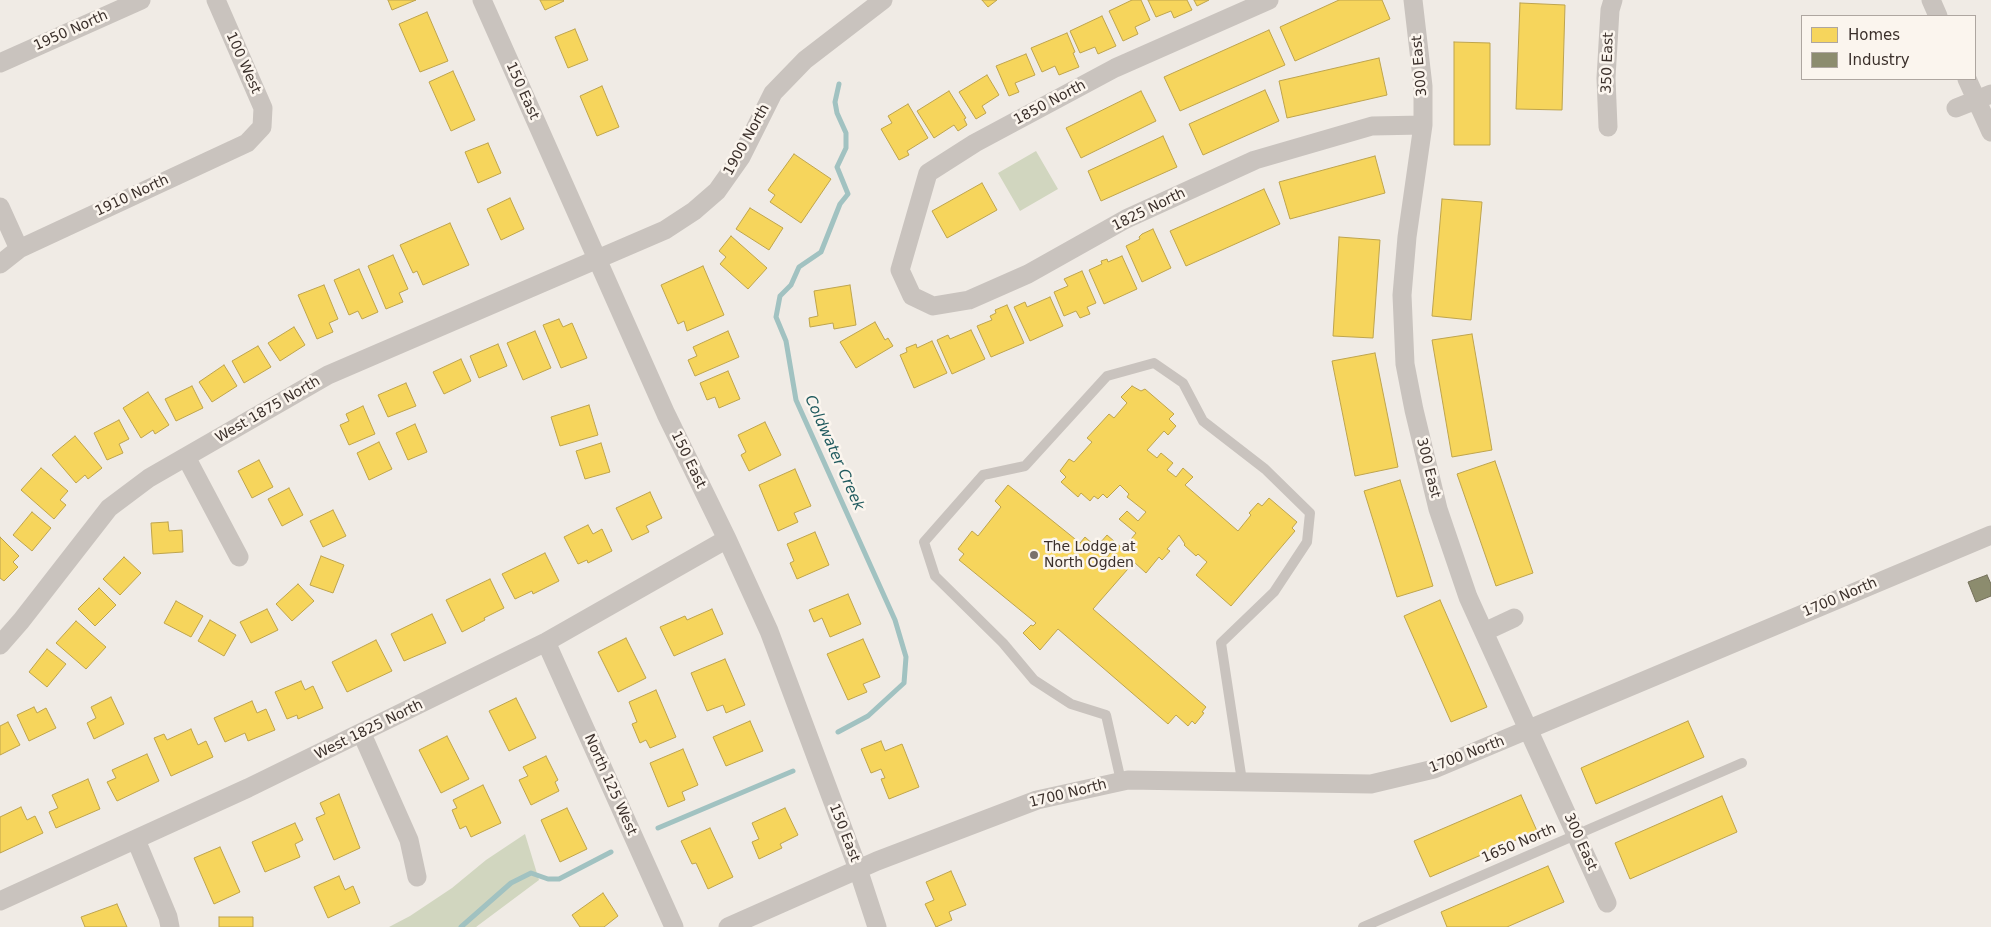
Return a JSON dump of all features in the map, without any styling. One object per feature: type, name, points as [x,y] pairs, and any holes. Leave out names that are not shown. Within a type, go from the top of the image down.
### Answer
[{"type":"street","name":"1950 North","points":[[0,62],[141,0]]},
{"type":"street","name":"100 West","points":[[216,0],[263,108],[262,127]]},
{"type":"street","name":"150 East","points":[[482,0],[666,414],[727,539],[769,632],[858,869],[877,927]]},
{"type":"street","name":"1900 North","points":[[597,259],[665,230],[694,211],[717,191],[741,157],[774,93],[805,60],[884,0]]},
{"type":"street","name":"1850 North","points":[[900,270],[928,173],[976,144],[1116,68],[1269,0]]},
{"type":"street","name":"300 East","points":[[1413,0],[1423,86],[1423,125],[1407,237],[1402,295],[1406,364],[1414,410],[1438,509],[1468,597],[1607,903]]},
{"type":"street","name":"350 East","points":[[1608,127],[1607,61],[1610,10],[1613,0]]},
{"type":"street","points":[[1931,0],[1938,15]]},
{"type":"street","points":[[1968,80],[1984,97],[1991,132]]},
{"type":"street","points":[[1956,108],[1984,97]]},
{"type":"street","name":"1825 North","points":[[900,270],[912,296],[933,306],[970,300],[1028,274],[1126,219],[1255,160],[1372,126],[1423,125]]},
{"type":"street","name":"1910 North","points":[[0,264],[19,249],[247,143],[262,127]]},
{"type":"street","points":[[0,207],[19,249]]},
{"type":"street","name":"West 1875 North","points":[[0,646],[109,508],[149,478],[328,375],[597,259]]},
{"type":"street","points":[[186,457],[240,557]]},
{"type":"street","name":"1700 North","points":[[728,927],[858,869],[1037,800],[1121,781],[1371,784],[1434,769],[1991,535]]},
{"type":"street","name":"West 1825 North","points":[[0,901],[136,840],[362,734],[546,642],[727,539]]},
{"type":"street","points":[[1484,632],[1514,618]]},
{"type":"street","name":"North 125 West","points":[[546,642],[674,927]]},
{"type":"street","points":[[362,734],[409,840],[417,877]]},
{"type":"street","points":[[136,840],[168,917],[170,927]]},
{"type":"lane","points":[[1121,781],[1106,715],[1071,704],[1034,680],[1003,643],[936,576],[924,542],[984,475],[1025,466],[1107,376],[1154,363],[1183,383],[1203,421],[1265,468],[1310,513],[1307,542],[1274,592],[1221,643],[1242,781]]},
{"type":"lane","name":"1650 North","points":[[1362,927],[1742,763]]},
{"type":"green space","points":[[1036,151],[1058,189],[1020,211],[998,173]]},
{"type":"green space","points":[[525,834],[539,880],[476,927],[389,927],[410,916],[452,888],[486,860]]},
{"type":"building: Homes","points":[[388,0],[416,0],[392,10]]},
{"type":"building: Homes","points":[[540,0],[563,0],[564,1],[545,10]]},
{"type":"building: Homes","points":[[982,0],[997,0],[988,7]]},
{"type":"building: Homes","points":[[1132,0],[1141,0],[1150,20],[1135,27],[1138,34],[1123,41],[1109,11]]},
{"type":"building: Homes","points":[[1148,0],[1187,0],[1192,10],[1174,18],[1171,11],[1156,17]]},
{"type":"building: Homes","points":[[1194,0],[1209,0],[1197,6]]},
{"type":"building: Homes","points":[[1339,0],[1382,0],[1390,19],[1295,61],[1280,27]]},
{"type":"building: Homes","points":[[1520,3],[1565,5],[1562,110],[1516,109]]},
{"type":"building: Homes","points":[[427,12],[448,61],[420,72],[399,24]]},
{"type":"building: Homes","points":[[1102,16],[1116,46],[1098,54],[1095,47],[1080,53],[1070,31]]},
{"type":"building: Homes","points":[[575,29],[588,60],[568,68],[555,37]]},
{"type":"building: Homes","points":[[1269,30],[1285,65],[1180,111],[1164,77]]},
{"type":"building: Homes","points":[[1067,33],[1079,67],[1059,75],[1055,66],[1042,72],[1031,48]]},
{"type":"building: Homes","points":[[1454,42],[1490,43],[1490,145],[1454,145]]},
{"type":"building: Homes","points":[[1026,54],[1035,75],[1015,83],[1019,92],[1009,96],[996,66]]},
{"type":"building: Homes","points":[[1379,58],[1387,95],[1287,118],[1279,81]]},
{"type":"building: Homes","points":[[453,71],[475,120],[451,131],[429,82]]},
{"type":"building: Homes","points":[[987,75],[999,95],[982,106],[986,113],[976,119],[959,92]]},
{"type":"building: Homes","points":[[602,86],[619,127],[597,136],[580,96]]},
{"type":"building: Homes","points":[[1265,90],[1279,121],[1203,155],[1189,124]]},
{"type":"building: Homes","points":[[949,91],[966,118],[964,119],[967,125],[958,131],[954,125],[934,138],[917,111]]},
{"type":"building: Homes","points":[[1141,91],[1156,121],[1081,158],[1066,128]]},
{"type":"building: Homes","points":[[908,104],[928,138],[907,151],[909,155],[899,160],[881,129],[892,123],[888,116]]},
{"type":"building: Homes","points":[[1163,136],[1177,167],[1101,201],[1088,171]]},
{"type":"building: Homes","points":[[488,143],[501,173],[478,183],[465,152]]},
{"type":"building: Homes","points":[[794,154],[831,179],[801,223],[770,202],[775,195],[768,190]]},
{"type":"building: Homes","points":[[1375,156],[1385,193],[1290,219],[1279,182]]},
{"type":"building: Homes","points":[[982,183],[997,210],[947,238],[932,211]]},
{"type":"building: Homes","points":[[1264,189],[1280,224],[1186,266],[1170,231]]},
{"type":"building: Homes","points":[[510,198],[524,229],[501,240],[487,209]]},
{"type":"building: Homes","points":[[1442,199],[1482,202],[1471,320],[1432,316]]},
{"type":"building: Homes","points":[[750,208],[783,228],[769,250],[736,229]]},
{"type":"building: Homes","points":[[450,223],[469,265],[423,285],[417,271],[413,273],[400,245]]},
{"type":"building: Homes","points":[[1153,229],[1171,268],[1142,282],[1126,246],[1140,239],[1139,237],[1142,234]]},
{"type":"building: Homes","points":[[731,236],[767,268],[748,289],[720,264],[726,257],[719,251]]},
{"type":"building: Homes","points":[[1339,237],[1380,240],[1373,338],[1333,336]]},
{"type":"building: Homes","points":[[393,255],[408,289],[399,293],[403,302],[386,309],[368,266]]},
{"type":"building: Homes","points":[[1122,256],[1137,289],[1104,304],[1089,270],[1102,264],[1101,261],[1107,259],[1108,262]]},
{"type":"building: Homes","points":[[703,266],[724,315],[687,331],[684,321],[678,324],[661,285]]},
{"type":"building: Homes","points":[[359,269],[378,312],[362,319],[358,311],[349,315],[334,280]]},
{"type":"building: Homes","points":[[1082,271],[1096,303],[1087,307],[1090,314],[1080,318],[1076,311],[1064,316],[1054,292],[1068,286],[1064,279]]},
{"type":"building: Homes","points":[[324,285],[338,319],[329,323],[333,332],[317,339],[298,295]]},
{"type":"building: Homes","points":[[850,285],[856,325],[834,329],[833,323],[810,327],[809,318],[818,316],[814,291]]},
{"type":"building: Homes","points":[[1050,297],[1063,326],[1030,341],[1014,307],[1025,302],[1027,307]]},
{"type":"building: Homes","points":[[1007,305],[1024,343],[991,357],[977,326],[992,320],[990,316],[996,313],[995,310]]},
{"type":"building: Homes","points":[[559,319],[563,327],[572,323],[587,358],[561,368],[543,325]]},
{"type":"building: Homes","points":[[875,322],[885,340],[888,338],[893,346],[856,368],[840,342]]},
{"type":"building: Homes","points":[[294,327],[305,345],[280,361],[268,343]]},
{"type":"building: Homes","points":[[971,330],[985,359],[952,374],[937,340],[948,335],[950,339]]},
{"type":"building: Homes","points":[[535,331],[551,368],[523,380],[507,343]]},
{"type":"building: Homes","points":[[728,331],[739,357],[695,376],[688,360],[697,356],[693,347]]},
{"type":"building: Homes","points":[[1472,334],[1492,450],[1452,457],[1432,340]]},
{"type":"building: Homes","points":[[932,341],[947,373],[914,388],[900,355],[907,352],[906,348],[916,344],[917,348]]},
{"type":"building: Homes","points":[[498,344],[507,366],[479,378],[470,356]]},
{"type":"building: Homes","points":[[258,346],[271,367],[244,383],[232,361]]},
{"type":"building: Homes","points":[[1375,353],[1398,467],[1355,476],[1332,361]]},
{"type":"building: Homes","points":[[461,359],[471,381],[444,394],[433,372]]},
{"type":"building: Homes","points":[[224,365],[237,386],[212,402],[199,382]]},
{"type":"building: Homes","points":[[728,371],[740,399],[719,408],[715,397],[707,400],[700,383]]},
{"type":"building: Homes","points":[[406,383],[416,406],[388,417],[378,395]]},
{"type":"building: Homes","points":[[192,386],[203,408],[176,421],[165,399]]},
{"type":"building: Homes","name":"The Lodge at North Ogden","points":[[1132,386],[1141,391],[1145,389],[1174,414],[1169,419],[1176,426],[1168,435],[1164,431],[1147,450],[1157,458],[1161,453],[1173,463],[1167,470],[1176,477],[1183,468],[1193,477],[1185,485],[1238,531],[1251,515],[1249,513],[1258,503],[1262,506],[1269,498],[1297,522],[1292,528],[1295,531],[1231,606],[1196,575],[1207,562],[1198,554],[1196,556],[1184,545],[1179,535],[1167,549],[1170,551],[1162,560],[1159,557],[1146,573],[1134,562],[1093,609],[1206,707],[1202,712],[1204,713],[1195,724],[1192,721],[1188,726],[1176,715],[1168,724],[1058,629],[1040,650],[1023,633],[1036,623],[959,560],[964,554],[958,549],[972,531],[978,536],[1001,507],[995,501],[1008,485],[1080,543],[1085,537],[1107,557],[1111,552],[1100,543],[1107,535],[1123,549],[1136,533],[1119,519],[1127,511],[1138,521],[1146,512],[1127,497],[1129,494],[1120,485],[1107,498],[1103,494],[1098,499],[1094,496],[1090,501],[1081,493],[1078,497],[1061,482],[1066,477],[1060,471],[1069,459],[1074,462],[1092,442],[1087,438],[1109,414],[1114,418],[1127,403],[1121,397]]},
{"type":"building: Homes","points":[[148,392],[169,425],[155,434],[153,430],[141,438],[123,408]]},
{"type":"building: Homes","points":[[589,405],[598,435],[560,446],[551,417]]},
{"type":"building: Homes","points":[[363,406],[375,434],[349,445],[340,425],[349,421],[346,414]]},
{"type":"building: Homes","points":[[119,420],[129,439],[119,444],[123,453],[107,460],[94,433]]},
{"type":"building: Homes","points":[[765,422],[781,455],[749,471],[741,455],[746,452],[738,435]]},
{"type":"building: Homes","points":[[415,424],[427,452],[408,460],[396,433]]},
{"type":"building: Homes","points":[[75,436],[102,468],[88,479],[85,475],[76,483],[52,455]]},
{"type":"building: Homes","points":[[379,442],[392,469],[369,480],[357,453]]},
{"type":"building: Homes","points":[[601,443],[610,472],[585,479],[576,451]]},
{"type":"building: Homes","points":[[259,460],[273,487],[252,498],[238,471]]},
{"type":"building: Homes","points":[[1495,461],[1533,573],[1496,586],[1457,474]]},
{"type":"building: Homes","points":[[41,468],[68,491],[60,500],[66,505],[54,519],[21,490]]},
{"type":"building: Homes","points":[[795,469],[811,506],[794,513],[798,522],[778,531],[759,485]]},
{"type":"building: Homes","points":[[1400,480],[1433,586],[1397,597],[1364,491]]},
{"type":"building: Homes","points":[[289,488],[303,515],[282,526],[268,499]]},
{"type":"building: Homes","points":[[650,492],[662,518],[646,526],[649,532],[632,540],[616,508]]},
{"type":"building: Homes","points":[[333,510],[346,536],[323,547],[310,521]]},
{"type":"building: Homes","points":[[32,512],[51,528],[32,551],[13,535]]},
{"type":"building: Homes","points":[[168,522],[169,531],[182,530],[183,552],[153,554],[151,523]]},
{"type":"building: Homes","points":[[588,525],[593,534],[602,529],[612,551],[588,563],[587,560],[578,564],[564,537]]},
{"type":"building: Homes","points":[[815,532],[829,565],[797,579],[790,563],[794,561],[787,544]]},
{"type":"building: Homes","points":[[0,537],[19,556],[13,562],[18,567],[4,581],[0,578]]},
{"type":"building: Homes","points":[[545,553],[559,581],[533,594],[532,591],[515,599],[502,574]]},
{"type":"building: Homes","points":[[321,556],[344,565],[333,593],[310,585]]},
{"type":"building: Homes","points":[[124,557],[141,573],[120,595],[103,579]]},
{"type":"building: Homes","points":[[490,579],[504,608],[462,632],[446,600]]},
{"type":"building: Homes","points":[[298,584],[314,601],[292,621],[276,604]]},
{"type":"building: Homes","points":[[99,588],[116,605],[95,626],[78,609]]},
{"type":"building: Homes","points":[[848,594],[861,624],[830,637],[822,618],[814,622],[809,610]]},
{"type":"building: Homes","points":[[1440,600],[1487,707],[1451,722],[1404,616]]},
{"type":"building: Homes","points":[[176,601],[203,616],[191,637],[164,623]]},
{"type":"building: Homes","points":[[267,609],[278,630],[251,643],[240,622]]},
{"type":"building: Homes","points":[[712,609],[723,634],[674,656],[660,627],[685,616],[687,620]]},
{"type":"building: Homes","points":[[432,614],[446,643],[404,661],[391,634]]},
{"type":"building: Homes","points":[[210,620],[236,635],[224,656],[198,641]]},
{"type":"building: Homes","points":[[76,621],[106,647],[86,669],[56,643]]},
{"type":"building: Homes","points":[[626,638],[646,678],[618,692],[598,652]]},
{"type":"building: Homes","points":[[863,639],[880,677],[863,684],[867,692],[848,700],[827,654]]},
{"type":"building: Homes","points":[[376,640],[392,671],[347,692],[332,662]]},
{"type":"building: Homes","points":[[47,649],[66,664],[47,687],[29,672]]},
{"type":"building: Homes","points":[[725,659],[745,705],[726,713],[723,705],[707,711],[691,673]]},
{"type":"building: Homes","points":[[301,681],[305,690],[313,686],[323,708],[298,719],[297,715],[287,719],[275,692]]},
{"type":"building: Homes","points":[[656,690],[676,737],[650,748],[646,740],[640,743],[632,724],[637,722],[629,702]]},
{"type":"building: Homes","points":[[111,697],[124,724],[94,739],[87,723],[96,718],[91,707]]},
{"type":"building: Homes","points":[[516,698],[536,738],[509,751],[489,711]]},
{"type":"building: Homes","points":[[252,701],[257,713],[266,709],[275,730],[248,741],[245,733],[225,742],[214,718]]},
{"type":"building: Homes","points":[[34,707],[37,713],[46,708],[56,728],[29,741],[17,715]]},
{"type":"building: Homes","points":[[750,721],[763,751],[726,766],[713,737]]},
{"type":"building: Homes","points":[[1688,721],[1704,757],[1596,804],[1581,768]]},
{"type":"building: Homes","points":[[8,722],[20,745],[0,755],[0,726]]},
{"type":"building: Homes","points":[[191,729],[198,745],[206,741],[213,757],[171,776],[154,738],[164,734],[167,740]]},
{"type":"building: Homes","points":[[447,736],[469,779],[441,793],[419,750]]},
{"type":"building: Homes","points":[[881,741],[885,751],[902,744],[919,787],[889,799],[881,779],[885,778],[881,769],[871,773],[861,749]]},
{"type":"building: Homes","points":[[683,749],[698,785],[682,792],[685,800],[668,807],[650,763]]},
{"type":"building: Homes","points":[[147,754],[159,781],[117,801],[107,782],[116,778],[112,770]]},
{"type":"building: Homes","points":[[546,756],[558,780],[555,782],[559,791],[531,805],[519,780],[528,776],[523,767]]},
{"type":"building: Homes","points":[[88,779],[100,809],[56,828],[49,812],[58,808],[52,795]]},
{"type":"building: Homes","points":[[483,785],[501,823],[471,837],[466,826],[460,829],[452,810],[457,808],[453,800]]},
{"type":"building: Homes","points":[[339,794],[360,848],[334,860],[316,818],[325,814],[320,803]]},
{"type":"building: Homes","points":[[1521,795],[1537,831],[1430,877],[1414,841]]},
{"type":"building: Homes","points":[[1722,796],[1737,832],[1630,879],[1615,843]]},
{"type":"building: Homes","points":[[21,807],[27,820],[35,816],[43,833],[0,853],[0,817]]},
{"type":"building: Homes","points":[[567,808],[587,849],[560,862],[541,820]]},
{"type":"building: Homes","points":[[785,808],[798,835],[780,844],[782,848],[759,859],[752,842],[759,839],[752,823]]},
{"type":"building: Homes","points":[[295,823],[303,840],[295,844],[300,857],[265,872],[252,842]]},
{"type":"building: Homes","points":[[710,828],[733,877],[708,889],[696,863],[692,864],[681,841]]},
{"type":"building: Homes","points":[[220,847],[240,892],[214,904],[194,858]]},
{"type":"building: Homes","points":[[1548,866],[1564,902],[1507,927],[1447,927],[1441,912]]},
{"type":"building: Homes","points":[[951,871],[966,905],[949,912],[952,920],[936,927],[925,904],[934,900],[926,882]]},
{"type":"building: Homes","points":[[339,876],[345,890],[353,886],[360,903],[328,918],[314,887]]},
{"type":"building: Homes","points":[[603,893],[618,916],[604,927],[580,927],[572,915]]},
{"type":"building: Homes","points":[[117,904],[127,927],[85,927],[81,917]]},
{"type":"building: Homes","points":[[219,917],[253,917],[253,927],[219,927]]},
{"type":"building: Industry","points":[[1987,575],[1991,584],[1991,596],[1976,602],[1968,582]]},
{"type":"waterway","name":"Coldwater Creek","points":[[838,732],[868,716],[904,683],[906,657],[895,620],[796,400],[786,341],[776,317],[780,296],[791,285],[799,267],[821,252],[840,204],[848,194],[837,167],[846,148],[846,133],[837,113],[835,102],[839,84]]},
{"type":"waterway","name":"Coldwater Creek","points":[[658,828],[793,771]]},
{"type":"waterway","name":"Coldwater Creek","points":[[461,927],[511,883],[531,873],[548,879],[559,879],[611,852]]},
{"type":"place","name":"The Lodge at North Ogden","points":[[1034,555]]}]
